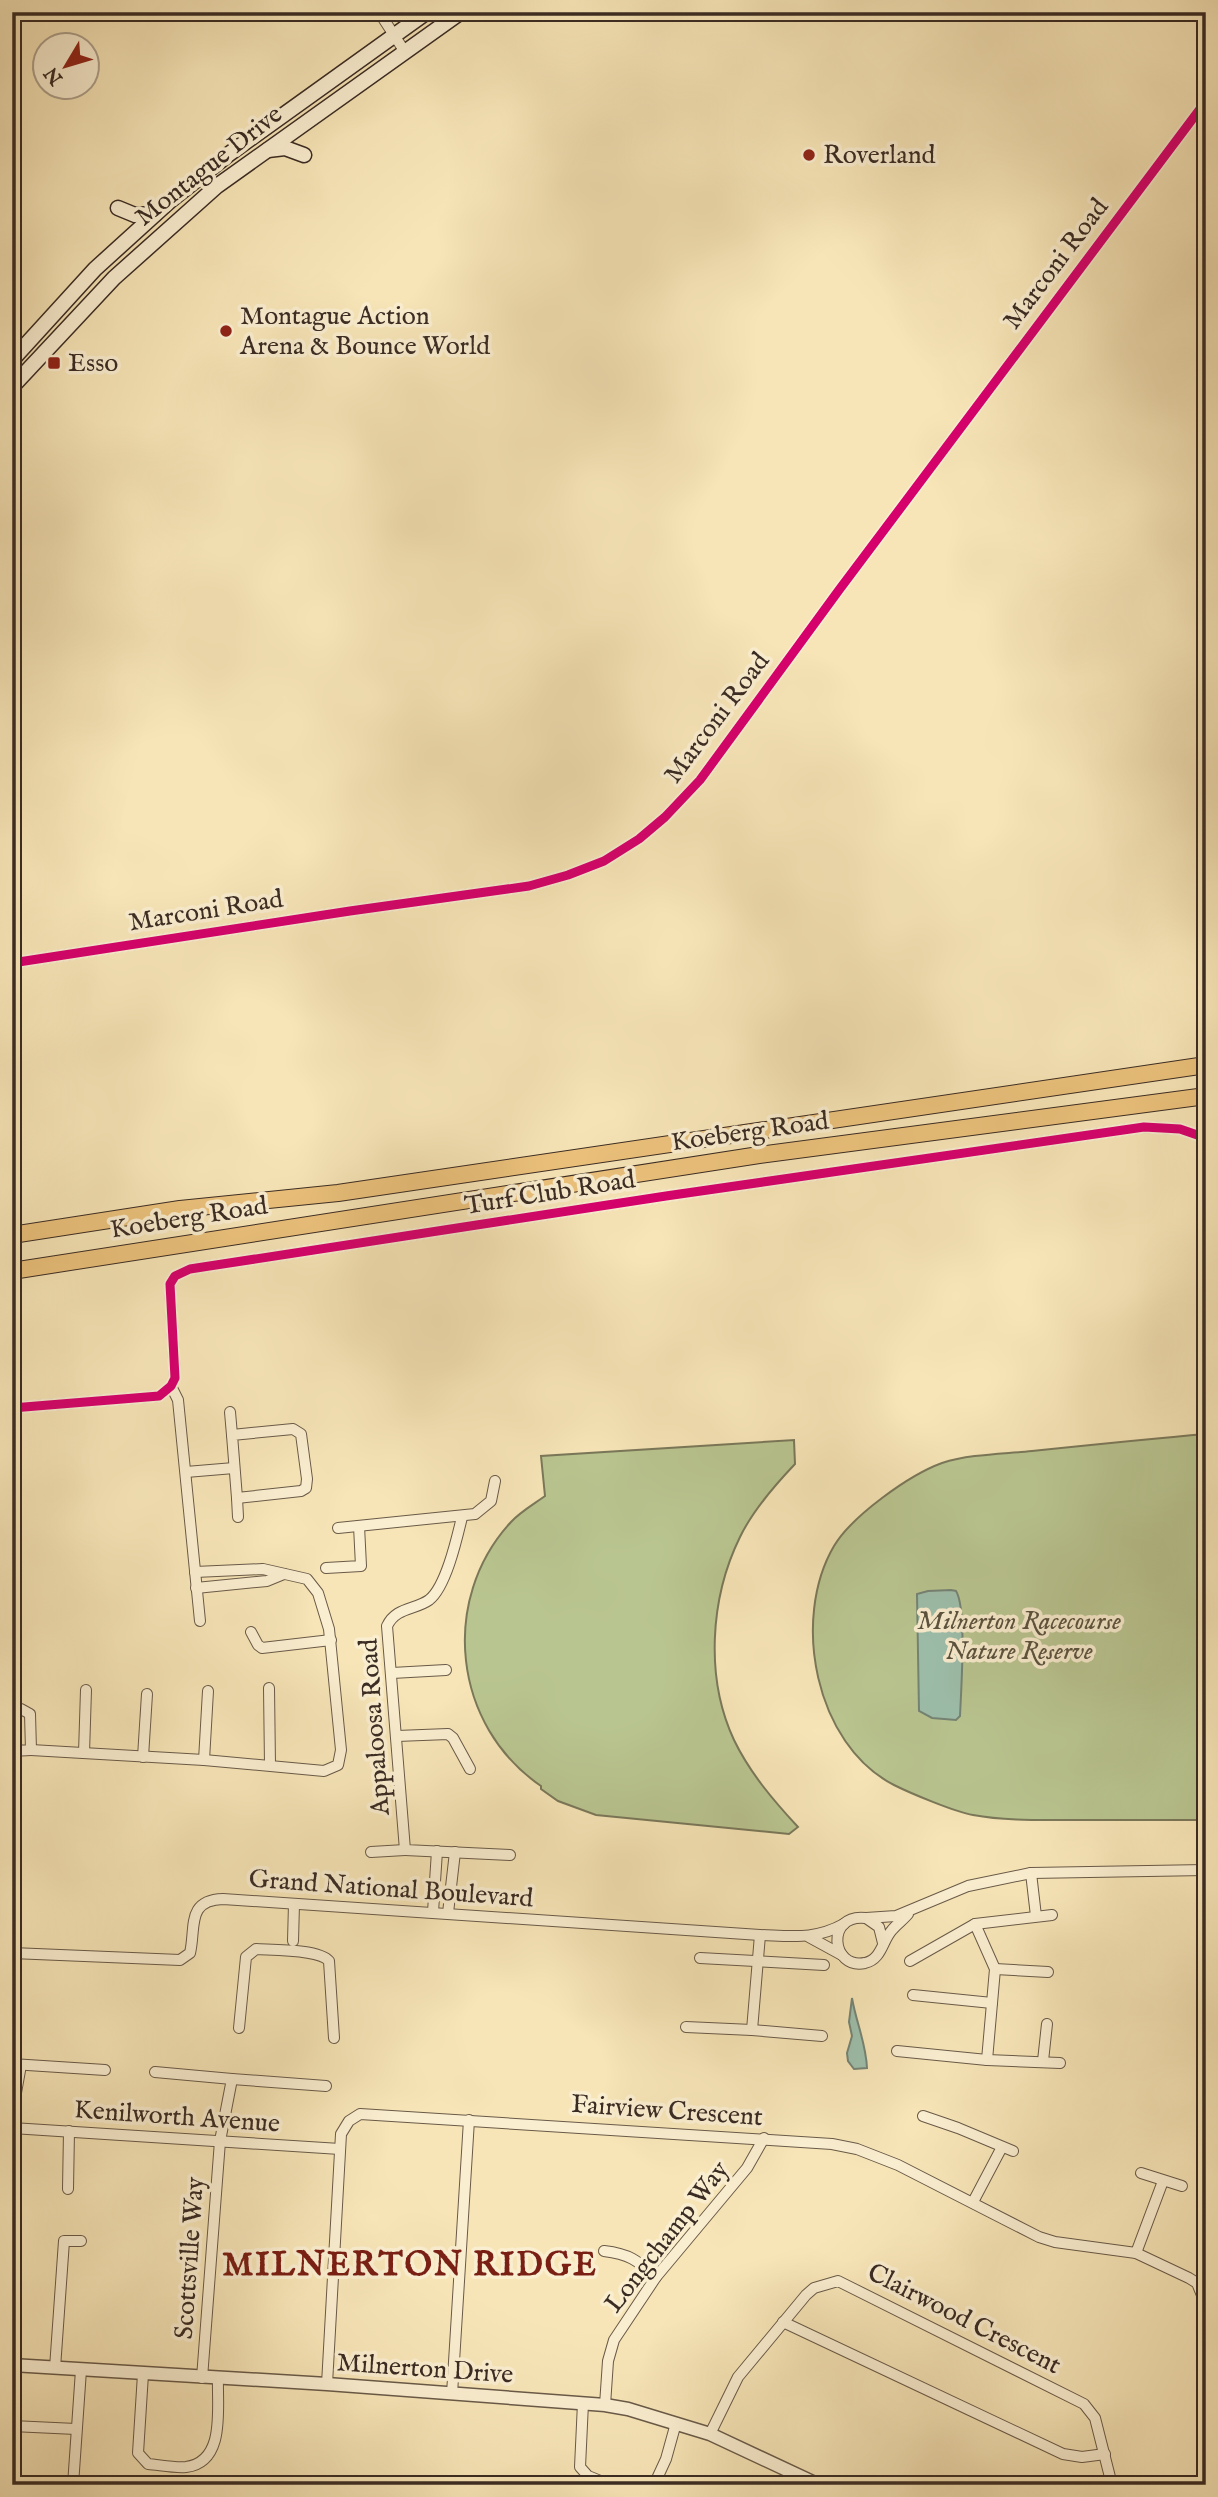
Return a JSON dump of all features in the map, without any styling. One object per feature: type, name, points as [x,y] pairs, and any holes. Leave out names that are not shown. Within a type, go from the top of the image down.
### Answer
[{"type":"main road","name":"Montague Drive","points":[[12,359],[95,269],[155,214],[229,154],[427,12]]},
{"type":"main road","name":"Montague Drive","points":[[12,387],[95,296],[143,249],[217,186],[461,12]]},
{"type":"main road","points":[[266,150],[285,148],[304,156]]},
{"type":"main road","points":[[118,208],[135,215],[155,214]]},
{"type":"main road","name":"Koeberg Road","points":[[12,1235],[180,1209],[338,1193],[1206,1065]]},
{"type":"main road","name":"Koeberg Road","points":[[12,1270],[759,1155],[1206,1096]]},
{"type":"street","points":[[379,12],[405,52]]},
{"type":"street","name":"Marconi Road","points":[[12,963],[529,886],[568,876],[592,866],[639,839],[665,817],[700,780],[1206,101]]},
{"type":"street","name":"Turf Club Road","points":[[171,1386],[175,1378],[170,1284],[175,1276],[190,1269],[666,1196],[1144,1127],[1180,1129],[1206,1138]]},
{"type":"street","points":[[12,1408],[159,1396],[171,1386],[178,1400],[200,1621]]},
{"type":"street","points":[[230,1412],[239,1517]]},
{"type":"street","points":[[232,1436],[296,1429],[301,1434],[307,1479],[306,1488],[301,1491],[237,1498]]},
{"type":"street","points":[[186,1472],[234,1468]]},
{"type":"street","points":[[338,1528],[475,1514],[491,1501],[495,1481]]},
{"type":"street","name":"Appaloosa Road","points":[[462,1517],[458,1537],[439,1587],[427,1602],[402,1610],[393,1616],[387,1626],[405,1850],[510,1855]]},
{"type":"street","points":[[326,1568],[360,1566],[359,1526]]},
{"type":"street","points":[[12,1751],[204,1760],[324,1771],[338,1765],[341,1750],[331,1640],[314,1586],[307,1579],[263,1569],[195,1573]]},
{"type":"street","points":[[196,1588],[256,1583],[284,1574]]},
{"type":"street","points":[[251,1632],[262,1648],[331,1640]]},
{"type":"street","points":[[392,1673],[446,1670]]},
{"type":"street","points":[[270,1688],[270,1765]]},
{"type":"street","points":[[84,1753],[86,1690]]},
{"type":"street","points":[[204,1760],[208,1691]]},
{"type":"street","points":[[143,1757],[147,1694]]},
{"type":"street","points":[[12,1709],[21,1709],[30,1714],[31,1750]]},
{"type":"street","points":[[397,1736],[448,1734],[453,1738],[470,1769]]},
{"type":"street","points":[[371,1852],[405,1850]]},
{"type":"street","points":[[433,1912],[437,1851]]},
{"type":"street","points":[[448,1913],[455,1852]]},
{"type":"street","points":[[911,1912],[890,1917],[854,1918],[844,1924],[838,1932],[837,1942],[843,1956],[851,1962],[865,1963],[877,1956],[893,1928],[911,1912],[951,1891],[1028,1873],[1206,1870]]},
{"type":"street","points":[[1028,1873],[1033,1916]]},
{"type":"street","name":"Grand National Boulevard","points":[[12,1953],[180,1960],[190,1953],[197,1911],[212,1899],[760,1935],[809,1936],[826,1933],[844,1924]]},
{"type":"street","points":[[293,1941],[294,1904]]},
{"type":"street","points":[[910,1961],[975,1924],[1052,1915]]},
{"type":"street","points":[[866,1918],[879,1927],[883,1943]]},
{"type":"street","points":[[975,1924],[995,1969],[987,2060]]},
{"type":"street","points":[[752,2029],[760,1935]]},
{"type":"street","name":"Grand National Boulevard","points":[[809,1936],[843,1956]]},
{"type":"street","points":[[239,2028],[246,1957],[256,1949],[289,1951],[327,1958],[334,2038]]},
{"type":"street","points":[[700,1958],[824,1965]]},
{"type":"street","points":[[995,1969],[1048,1972]]},
{"type":"street","points":[[913,1995],[992,2003]]},
{"type":"street","points":[[1043,2062],[1047,2024]]},
{"type":"street","points":[[686,2027],[752,2029],[822,2036]]},
{"type":"street","points":[[897,2051],[987,2060],[1060,2063]]},
{"type":"street","points":[[12,2115],[17,2064],[105,2070]]},
{"type":"street","points":[[155,2072],[326,2086]]},
{"type":"street","name":"Scottsville Way","points":[[202,2378],[220,2141],[232,2078]]},
{"type":"street","name":"Fairview Crescent","points":[[327,2384],[340,2149],[343,2128],[360,2114],[764,2138],[857,2149],[898,2165],[1039,2237],[1055,2242],[1136,2253],[1189,2277],[1197,2283],[1206,2305]]},
{"type":"street","points":[[923,2116],[958,2127],[1013,2151]]},
{"type":"street","points":[[452,2394],[469,2120]]},
{"type":"street","name":"Kenilworth Avenue","points":[[12,2127],[340,2149]]},
{"type":"street","points":[[68,2189],[69,2131]]},
{"type":"street","name":"Longchamp Way","points":[[605,2405],[611,2347],[632,2311],[656,2277],[747,2168],[764,2138]]},
{"type":"street","points":[[973,2202],[1002,2147]]},
{"type":"street","points":[[1141,2173],[1182,2186]]},
{"type":"street","points":[[1136,2253],[1163,2181]]},
{"type":"street","points":[[55,2368],[64,2241],[81,2241]]},
{"type":"street","points":[[604,2251],[632,2257],[656,2277]]},
{"type":"street","name":"Clairwood Crescent","points":[[710,2434],[738,2377],[783,2322],[814,2288],[838,2281],[1084,2404],[1096,2418],[1112,2485]]},
{"type":"street","points":[[783,2322],[1063,2454],[1105,2454]]},
{"type":"street","name":"Milnerton Drive","points":[[12,2365],[327,2384],[605,2405],[710,2434],[819,2485]]},
{"type":"street","points":[[73,2485],[81,2370]]},
{"type":"street","points":[[143,2374],[138,2453],[148,2464],[187,2467],[206,2458],[214,2449],[218,2379]]},
{"type":"street","points":[[583,2403],[580,2467],[588,2476],[610,2485]]},
{"type":"street","points":[[654,2485],[666,2459],[676,2423]]},
{"type":"street","points":[[12,2426],[76,2429]]},
{"type":"green space","name":"Milnerton Racecourse Nature Reserve","points":[[1206,1434],[1206,1820],[1035,1820],[985,1817],[955,1810],[911,1793],[867,1766],[845,1741],[829,1711],[818,1678],[813,1643],[814,1609],[821,1576],[834,1546],[854,1522],[898,1487],[929,1469],[953,1460]]},
{"type":"green space","points":[[794,1440],[795,1464],[751,1517],[730,1561],[717,1612],[715,1665],[718,1691],[734,1740],[763,1786],[798,1827],[789,1834],[596,1815],[558,1801],[511,1761],[489,1730],[474,1697],[466,1661],[466,1624],[473,1588],[488,1553],[511,1522],[545,1496],[541,1456]]},
{"type":"shaded area","points":[[956,1591],[959,1600],[962,1631],[960,1716],[956,1720],[932,1718],[919,1711],[917,1594]]},
{"type":"shaded area","points":[[852,1998],[867,2068],[854,2069],[848,2061],[847,2053],[852,2036],[849,2022]]},
{"type":"cycle path","points":[[12,963],[529,886],[604,861],[639,839],[665,817],[700,780],[1206,101]]},
{"type":"cycle path","points":[[12,1408],[159,1396],[171,1386],[175,1378],[170,1284],[175,1276],[190,1269],[666,1196],[1144,1127],[1180,1129],[1206,1138]]},
{"type":"place","name":"Roverland","points":[[809,155]]},
{"type":"place","name":"Montague Action Arena & Bounce World","points":[[226,331]]},
{"type":"place","name":"Esso","points":[[54,363]]},
{"type":"district","name":"MILNERTON RIDGE","points":[[410,2266]]}]
